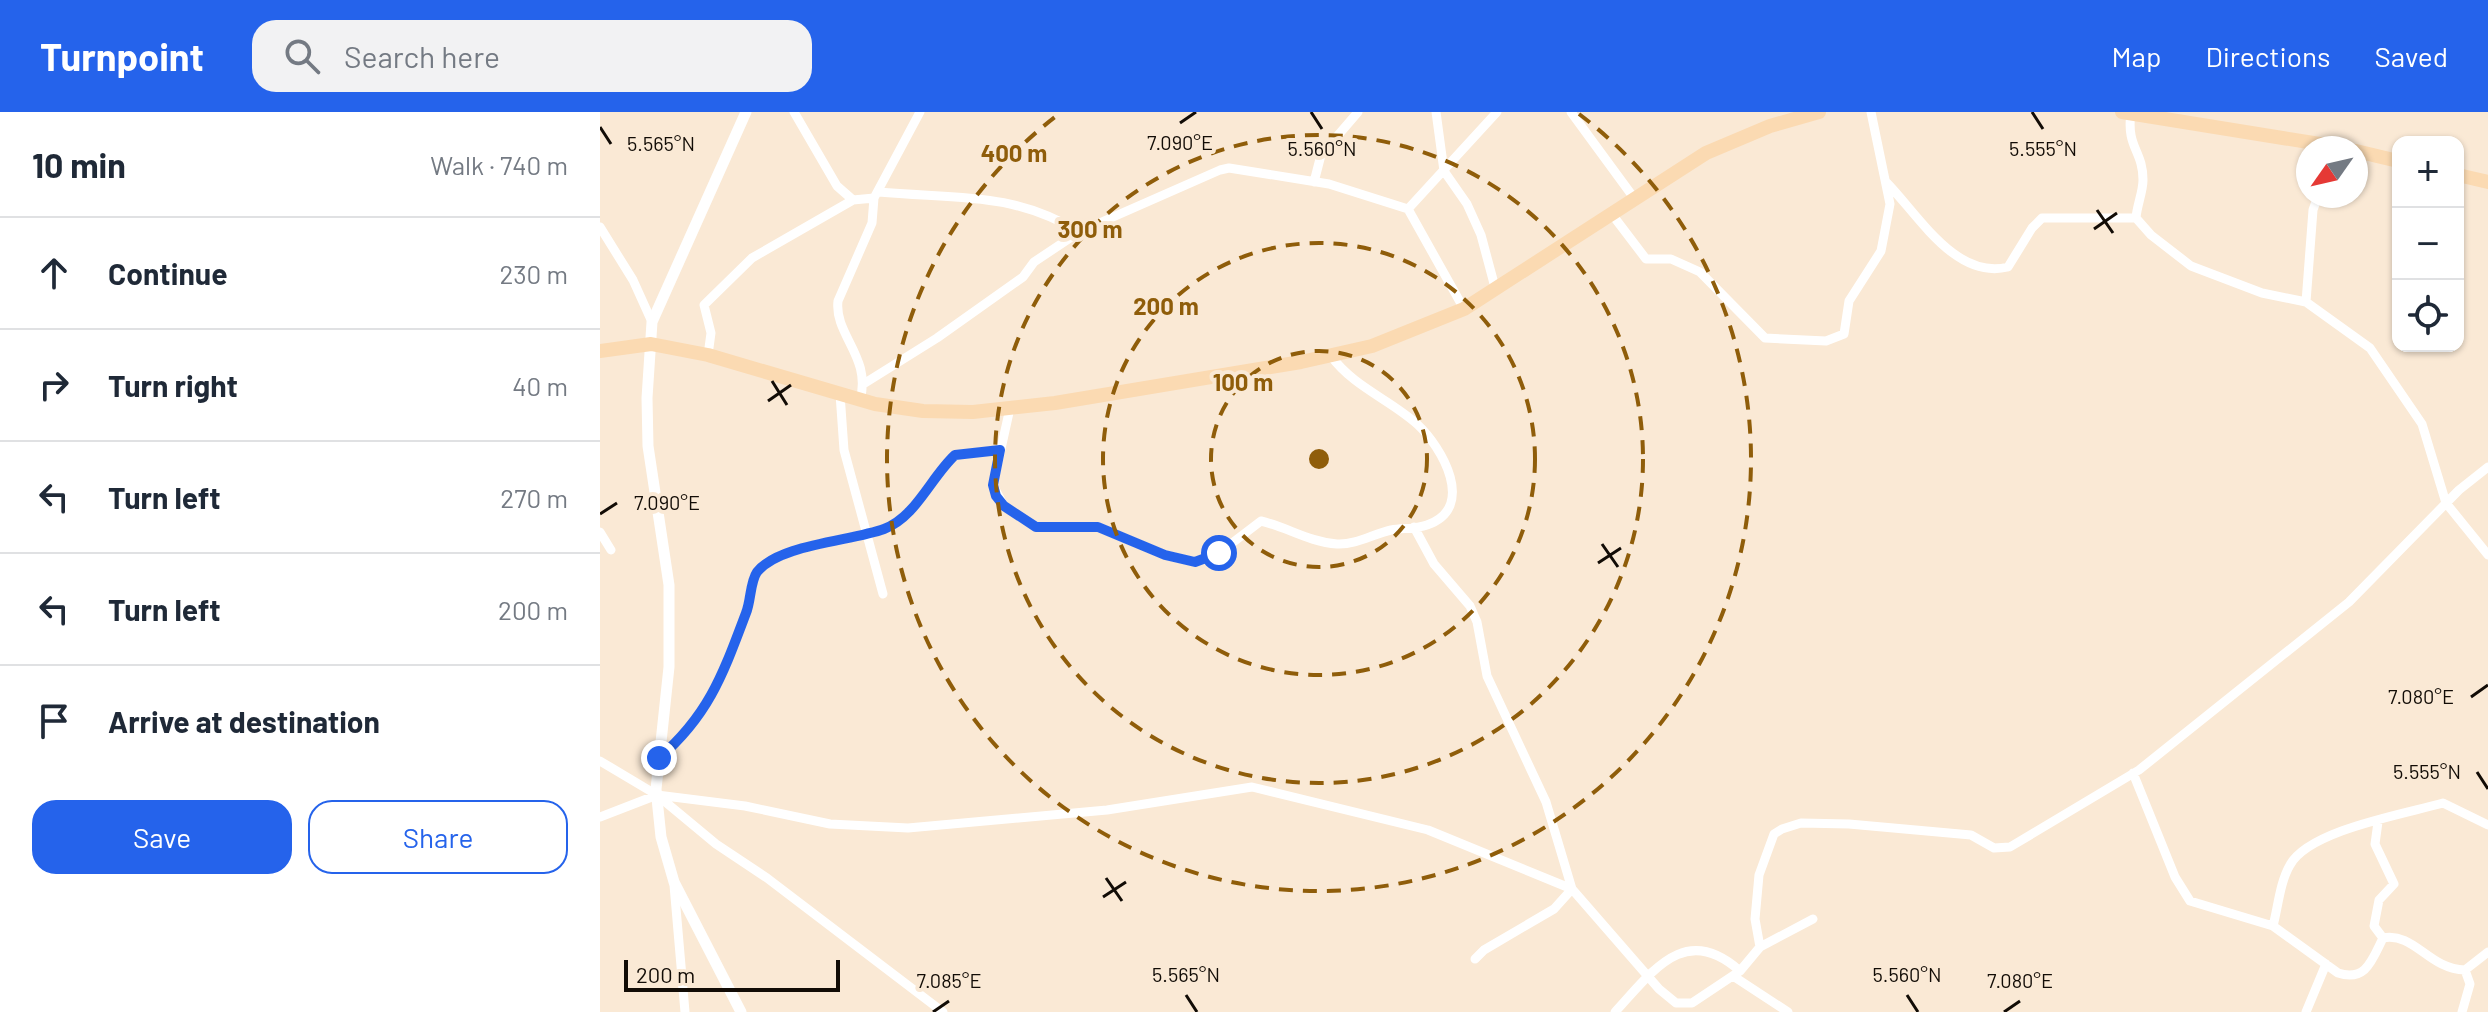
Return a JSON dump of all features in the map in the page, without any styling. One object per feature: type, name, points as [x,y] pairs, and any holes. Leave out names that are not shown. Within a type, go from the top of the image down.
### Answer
[{"type":"main road","points":[[600,351],[651,344],[708,355],[860,400],[923,411],[1010,408],[1331,356],[1372,346],[1464,309],[1706,153],[1802,114],[1819,112]]},
{"type":"main road","points":[[2128,112],[2181,116],[2296,139]]},
{"type":"main road","points":[[2368,154],[2392,160]]},
{"type":"main road","points":[[2464,176],[2488,182]]},
{"type":"street","points":[[741,1012],[674,882],[661,837],[657,795],[669,667],[669,585],[648,446],[652,322],[746,112]]},
{"type":"street","points":[[794,112],[837,186],[853,200]]},
{"type":"street","points":[[860,400],[865,383],[854,349],[836,312],[872,223],[876,195],[920,112]]},
{"type":"street","points":[[1314,182],[1321,155],[1358,112]]},
{"type":"street","points":[[1436,112],[1444,171],[1467,204],[1481,235],[1496,291]]},
{"type":"street","points":[[1408,209],[1497,112]]},
{"type":"street","points":[[1571,112],[1634,198]]},
{"type":"street","points":[[1611,213],[1646,259],[1671,259],[1700,272],[1765,338],[1826,341],[1844,334],[1849,301],[1881,251],[1890,204],[1871,112]]},
{"type":"street","points":[[2128,112],[2128,134],[2140,158],[2143,182],[2136,218]]},
{"type":"street","points":[[865,383],[950,330],[1079,232],[1200,176],[1229,168],[1314,182],[1408,209],[1464,309]]},
{"type":"street","points":[[1884,180],[1963,262],[1991,271],[2008,267],[2032,228],[2042,218],[2136,218],[2151,235],[2209,275],[2262,293],[2306,302],[2370,348],[2417,415],[2442,481],[2446,503],[2488,555]]},
{"type":"street","points":[[708,355],[711,333],[704,305],[709,296],[752,258],[853,200],[876,195],[999,201],[1047,213],[1079,232]]},
{"type":"street","points":[[2306,302],[2314,208]]},
{"type":"street","points":[[600,227],[633,280],[652,322]]},
{"type":"street","points":[[1010,408],[993,485],[996,496],[1022,520],[1049,529],[1098,527],[1154,551],[1195,562],[1219,553],[1261,521],[1312,540],[1340,544],[1428,525],[1445,514],[1453,491],[1452,476],[1418,425],[1344,374],[1331,356]]},
{"type":"street","points":[[840,394],[844,450],[883,594]]},
{"type":"street","points":[[659,758],[687,734],[707,706],[751,599],[755,575],[765,565],[797,551],[868,531],[881,531],[897,523],[955,455],[1000,450]]},
{"type":"street","points":[[1760,947],[1755,919],[1759,875],[1774,834],[1801,823],[1865,825],[1971,835],[1994,848],[2010,847],[2133,773],[2349,602],[2459,490],[2488,467]]},
{"type":"street","points":[[2442,481],[2459,490]]},
{"type":"street","points":[[1414,527],[1434,564],[1470,606],[1487,676],[1546,802],[1572,889],[1672,1001],[1687,1005],[1736,974],[1760,947],[1813,919]]},
{"type":"street","points":[[600,532],[611,550]]},
{"type":"street","points":[[600,761],[657,795],[716,844],[767,878],[943,1012]]},
{"type":"street","points":[[2133,773],[2175,877],[2190,901],[2273,926],[2338,973],[2358,976],[2368,969],[2383,938]]},
{"type":"street","points":[[600,817],[657,795],[745,806],[830,824],[908,828],[1107,810],[1252,787],[1428,830],[1572,889]]},
{"type":"street","points":[[2273,926],[2290,865],[2309,846],[2443,803],[2488,825]]},
{"type":"street","points":[[2378,822],[2375,844],[2394,884],[2379,900],[2374,926],[2383,938],[2409,940],[2448,969],[2465,970],[2488,952]]},
{"type":"street","points":[[674,882],[685,1012]]},
{"type":"street","points":[[1475,959],[1484,950],[1554,909],[1572,889]]},
{"type":"street","points":[[1615,1012],[1648,976],[1678,952],[1698,949],[1722,955],[1736,974],[1788,1012]]},
{"type":"street","points":[[2306,1012],[2326,964]]},
{"type":"street","points":[[2462,1012],[2470,984],[2465,970]]},
{"type":"route","points":[[659,758],[687,734],[707,706],[751,599],[755,575],[765,565],[797,551],[868,531],[881,531],[897,523],[955,455],[1000,450],[993,485],[996,496],[1022,520],[1036,527],[1098,527],[1118,538],[1165,555],[1195,562],[1219,553]]}]
